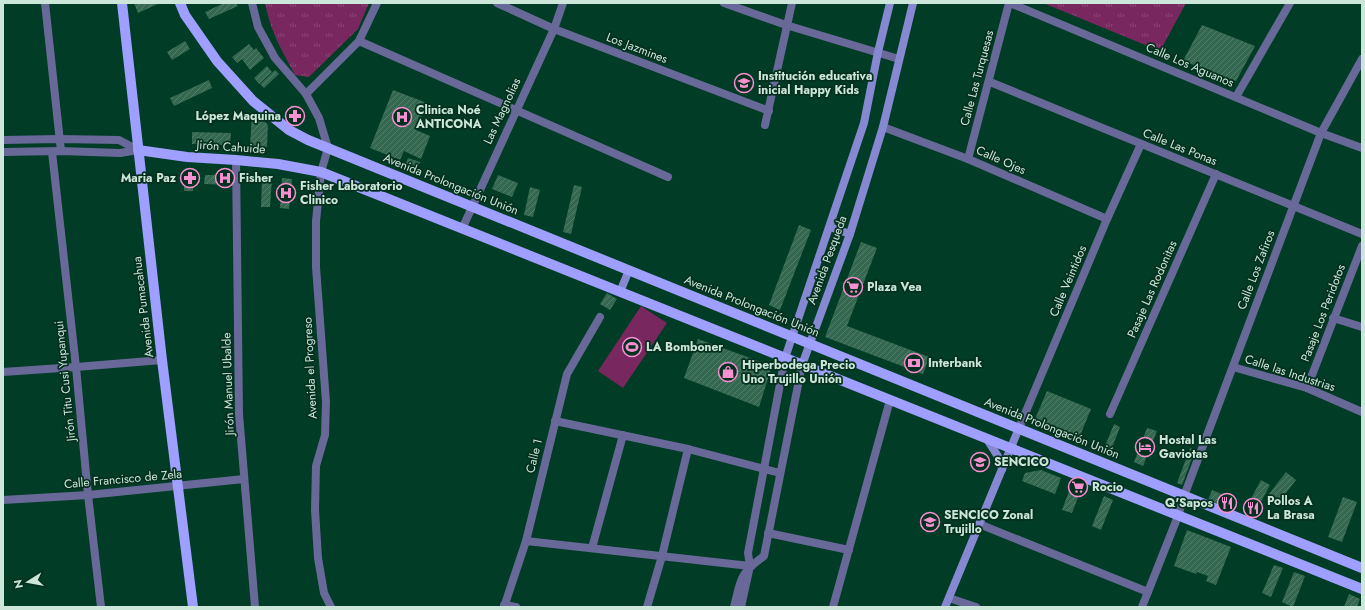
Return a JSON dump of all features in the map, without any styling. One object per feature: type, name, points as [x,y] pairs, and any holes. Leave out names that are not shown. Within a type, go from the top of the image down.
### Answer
[{"type":"main road","name":"Avenida Pumacahua","points":[[122,3],[162,360],[193,607]]},
{"type":"main road","name":"Avenida Prolongación Unión","points":[[180,3],[185,15],[217,61],[253,101],[289,130],[308,140],[1362,568]]},
{"type":"main road","name":"Avenida Pesqueda","points":[[785,358],[864,123],[878,52],[890,3]]},
{"type":"main road","name":"Avenida Pesqueda","points":[[802,365],[850,234],[883,127],[913,3]]},
{"type":"main road","name":"Jirón Cahuide","points":[[138,150],[187,157],[278,164],[321,172]]},
{"type":"main road","points":[[321,172],[1362,589]]},
{"type":"main road","points":[[830,226],[850,234]]},
{"type":"main road","points":[[620,292],[629,270]]},
{"type":"main road","points":[[945,607],[1019,428]]},
{"type":"main road","points":[[987,439],[999,458],[1002,469]]},
{"type":"street","points":[[45,3],[59,139],[62,151]]},
{"type":"street","points":[[252,3],[258,27],[275,58],[306,94],[319,118],[328,148]]},
{"type":"street","points":[[306,94],[359,41],[378,3]]},
{"type":"street","name":"Los Jazmines","points":[[497,3],[554,29],[769,111]]},
{"type":"street","name":"Las Magnolias","points":[[462,229],[471,206],[554,29],[563,3]]},
{"type":"street","points":[[724,3],[786,25],[899,59]]},
{"type":"street","points":[[766,125],[786,25],[792,3]]},
{"type":"street","name":"Calle Las Turquesas","points":[[968,159],[990,82],[1009,3]]},
{"type":"street","name":"Calle Los Aguanos","points":[[1009,3],[1362,148]]},
{"type":"street","points":[[1236,97],[1290,3]]},
{"type":"street","points":[[359,41],[668,177]]},
{"type":"street","name":"Calle Los Zafiros","points":[[1142,607],[1178,516],[1184,496],[1321,132],[1362,59]]},
{"type":"street","name":"Calle Las Ponas","points":[[990,82],[1362,234]]},
{"type":"street","name":"Calle Ojes","points":[[883,127],[968,159],[1107,220]]},
{"type":"street","name":"Jirón Cahuide","points":[[3,140],[119,140],[138,150]]},
{"type":"street","name":"Calle Veintidos","points":[[1019,428],[1107,220],[1141,144]]},
{"type":"street","name":"Avenida el Progreso","points":[[328,148],[321,172],[316,221],[316,267],[326,402],[325,435],[316,466],[315,510],[318,558],[324,593],[331,607]]},
{"type":"street","name":"Jirón Cahuide","points":[[3,152],[62,151],[120,153],[138,150]]},
{"type":"street","name":"Jirón Titu Cusi Yupanqui","points":[[52,152],[101,607]]},
{"type":"street","name":"Jirón Manuel Ubalde","points":[[236,160],[239,414],[255,607]]},
{"type":"street","name":"Pasaje Las Rodonitas","points":[[1110,414],[1216,174]]},
{"type":"street","name":"Pasaje Los Peridotos","points":[[1307,388],[1362,246]]},
{"type":"street","name":"Calle 1","points":[[504,606],[526,541],[567,374],[600,317]]},
{"type":"street","points":[[1333,318],[1362,327]]},
{"type":"street","name":"Avenida Pesqueda","points":[[741,607],[750,566],[748,553],[785,358]]},
{"type":"street","points":[[3,372],[76,368],[162,360]]},
{"type":"street","name":"Avenida Pesqueda","points":[[750,566],[764,556],[802,365]]},
{"type":"street","name":"Calle las Industrias","points":[[1233,366],[1307,388],[1362,412]]},
{"type":"street","points":[[833,607],[890,400]]},
{"type":"street","points":[[555,421],[688,449],[780,473]]},
{"type":"street","points":[[592,548],[623,435]]},
{"type":"street","points":[[647,607],[662,556],[688,449]]},
{"type":"street","name":"Calle Francisco de Zela","points":[[3,500],[88,495],[244,479]]},
{"type":"street","points":[[979,524],[1148,592]]},
{"type":"street","points":[[768,533],[849,550]]},
{"type":"street","points":[[526,541],[750,566]]},
{"type":"street","points":[[734,607],[741,577],[750,566]]},
{"type":"street","points":[[949,598],[976,607]]},
{"type":"street","points":[[504,606],[516,607]]},
{"type":"green space","points":[[265,3],[369,3],[358,29],[309,77],[295,75],[273,32]]},
{"type":"green space","points":[[1043,3],[1186,3],[1160,51]]},
{"type":"green space","name":"LA Bomboner","points":[[641,306],[667,323],[623,388],[598,371]]},
{"type":"building","points":[[134,3],[160,3],[138,13]]},
{"type":"building","points":[[224,3],[236,3],[238,6],[209,19],[205,12]]},
{"type":"building","points":[[1202,25],[1255,46],[1236,81],[1183,61]]},
{"type":"building","points":[[185,41],[190,49],[172,60],[167,52]]},
{"type":"building","points":[[249,44],[254,50],[256,48],[264,58],[250,70],[242,59],[237,63],[232,57]]},
{"type":"building","points":[[267,66],[272,72],[259,84],[254,78]]},
{"type":"building","points":[[275,70],[279,74],[264,88],[260,84]]},
{"type":"building","points":[[209,80],[212,88],[174,106],[170,98]]},
{"type":"building","name":"Clinica Noé ANTICONA","points":[[393,90],[427,103],[416,130],[430,136],[421,159],[404,151],[400,160],[370,148]]},
{"type":"building","points":[[292,105],[304,115],[296,124],[285,113]]},
{"type":"building","points":[[252,113],[257,113],[268,125],[267,147],[250,146]]},
{"type":"building","points":[[192,132],[231,133],[230,145],[192,144]]},
{"type":"building","points":[[408,158],[420,162],[416,172],[404,168]]},
{"type":"building","points":[[184,175],[193,175],[193,191],[184,191]]},
{"type":"building","points":[[205,175],[229,175],[228,185],[204,184]]},
{"type":"building","points":[[498,175],[518,183],[512,197],[492,189]]},
{"type":"building","name":"Fisher Laboratorio Clinico","points":[[282,178],[292,179],[289,209],[280,208]]},
{"type":"building","points":[[262,179],[272,179],[270,207],[261,207]]},
{"type":"building","points":[[574,185],[582,187],[571,234],[563,232]]},
{"type":"building","points":[[530,187],[540,190],[533,217],[524,215]]},
{"type":"building","points":[[799,225],[811,230],[780,310],[769,305]]},
{"type":"building","name":"Plaza Vea","points":[[861,242],[877,248],[847,326],[929,357],[923,374],[825,337]]},
{"type":"building","points":[[607,293],[617,299],[610,310],[600,304]]},
{"type":"building","name":"Hiperbodega Precio Uno Trujillo Unión","points":[[698,339],[772,366],[759,407],[684,378]]},
{"type":"building","points":[[1047,391],[1091,409],[1077,443],[1039,427],[1035,419]]},
{"type":"building","points":[[1114,424],[1120,427],[1110,453],[1103,451]]},
{"type":"building","name":"Hostal Las Gaviotas","points":[[1147,428],[1157,431],[1143,466],[1134,462]]},
{"type":"building","points":[[1190,448],[1195,450],[1182,485],[1177,483]]},
{"type":"building","points":[[1041,470],[1061,478],[1055,494],[1022,481],[1025,473]]},
{"type":"building","points":[[1286,472],[1296,480],[1279,502],[1269,494]]},
{"type":"building","points":[[1261,480],[1270,485],[1255,513],[1246,508]]},
{"type":"building","points":[[1072,483],[1082,487],[1072,513],[1062,510]]},
{"type":"building","points":[[1212,490],[1226,496],[1227,493],[1232,496],[1227,507],[1208,500]]},
{"type":"building","points":[[1104,496],[1113,500],[1101,530],[1092,526]]},
{"type":"building","points":[[1343,497],[1357,502],[1342,542],[1328,537]]},
{"type":"building","points":[[1187,530],[1231,547],[1216,585],[1206,581],[1208,576],[1197,572],[1196,574],[1174,566]]},
{"type":"building","points":[[1274,565],[1283,568],[1271,597],[1262,593]]},
{"type":"building","points":[[1294,572],[1305,576],[1293,607],[1282,602]]},
{"type":"building","points":[[1349,594],[1360,599],[1357,607],[1344,607]]},
{"type":"place","name":"Institución educativa inicial Happy Kids","points":[[744,83]]},
{"type":"place","name":"López Maquina","points":[[295,116]]},
{"type":"place","name":"Clinica Noé ANTICONA","points":[[402,117]]},
{"type":"place","name":"Maria Paz","points":[[190,178]]},
{"type":"place","name":"Fisher","points":[[225,178]]},
{"type":"place","name":"Fisher Laboratorio Clinico","points":[[286,193]]},
{"type":"place","name":"Plaza Vea","points":[[853,287]]},
{"type":"place","name":"LA Bomboner","points":[[632,347]]},
{"type":"place","name":"Interbank","points":[[914,363]]},
{"type":"place","name":"Hiperbodega Precio Uno Trujillo Unión","points":[[728,372]]},
{"type":"place","name":"Hostal Las Gaviotas","points":[[1145,447]]},
{"type":"place","name":"SENCICO","points":[[980,462]]},
{"type":"place","name":"Rocio","points":[[1078,487]]},
{"type":"place","name":"Q'Sapos","points":[[1227,503]]},
{"type":"place","name":"Pollos A La Brasa","points":[[1253,508]]},
{"type":"place","name":"SENCICO Zonal Trujillo","points":[[930,522]]}]
